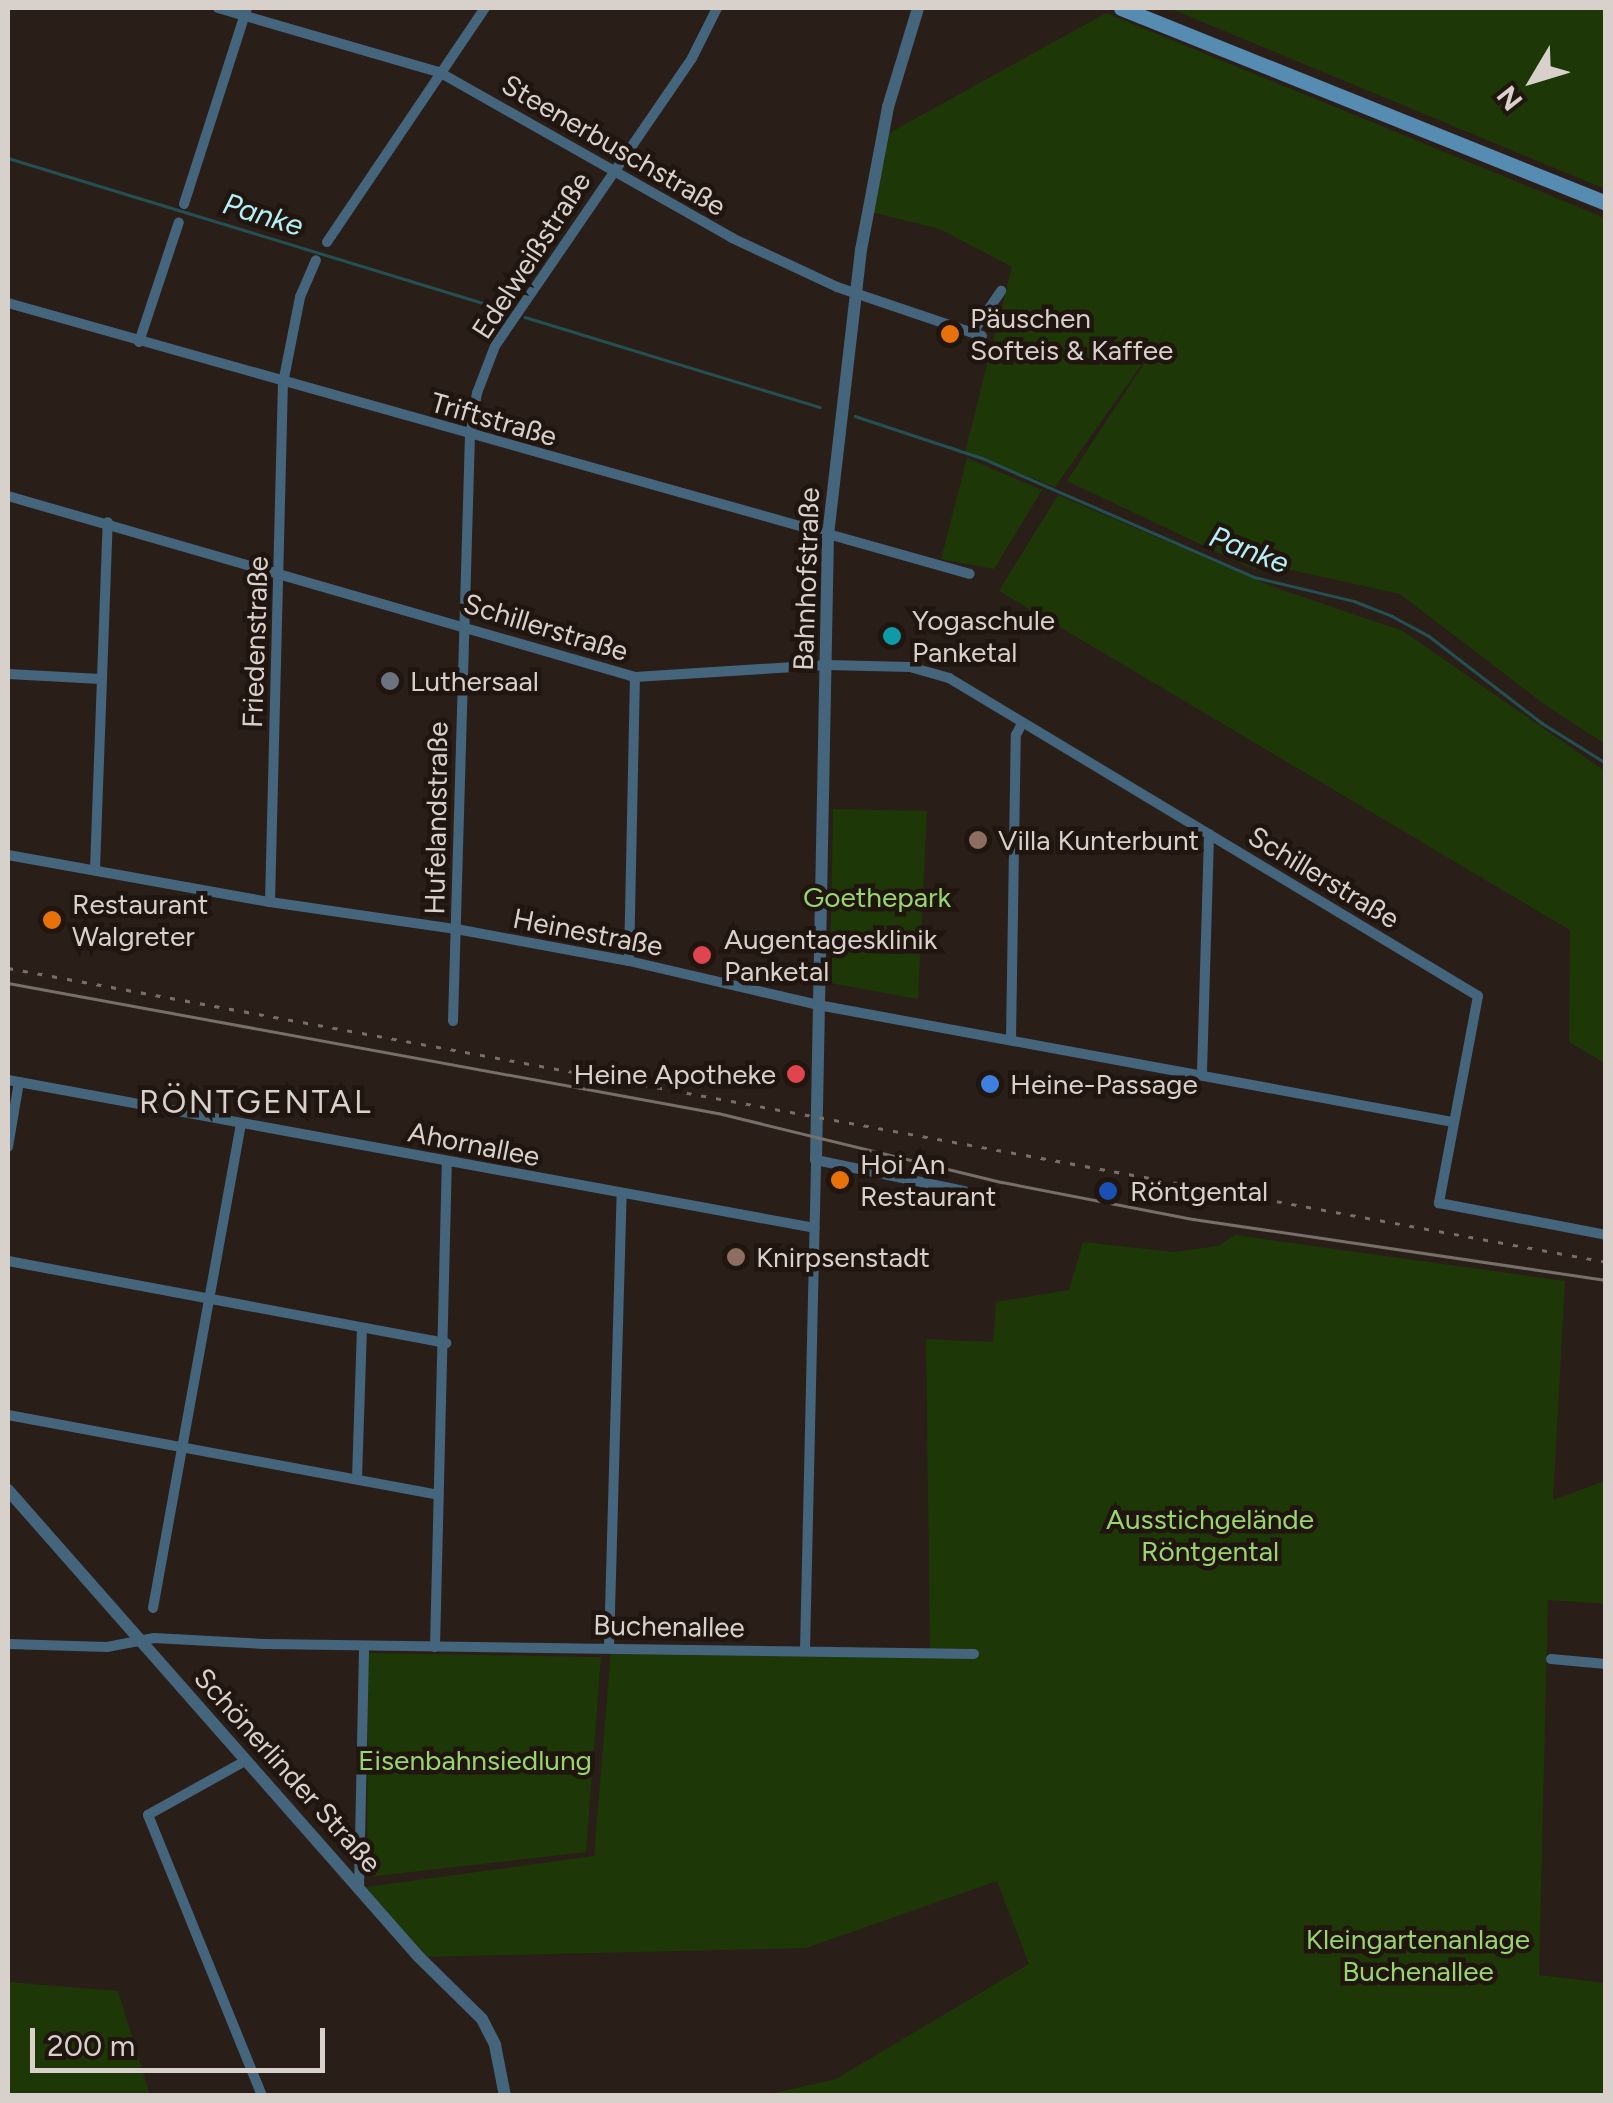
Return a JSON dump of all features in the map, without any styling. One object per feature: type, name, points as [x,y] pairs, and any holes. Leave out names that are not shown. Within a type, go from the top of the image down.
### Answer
[{"type":"main road","points":[[1122,8],[1606,203]]},
{"type":"street","name":"Steenerbuschstraße","points":[[218,8],[245,12],[439,72],[732,238],[854,292],[977,334],[1001,290]]},
{"type":"street","points":[[327,242],[485,8]]},
{"type":"street","name":"Edelweißstraße","points":[[470,436],[478,393],[496,346],[692,58],[717,8]]},
{"type":"street","name":"Bahnhofstraße","points":[[816,1160],[828,535],[854,292],[888,107],[918,8]]},
{"type":"street","points":[[184,204],[245,12]]},
{"type":"street","points":[[139,342],[179,222]]},
{"type":"street","name":"Friedenstraße","points":[[270,902],[284,383],[300,297],[316,260]]},
{"type":"street","name":"Triftstraße","points":[[8,304],[970,574]]},
{"type":"street","name":"Hufelandstraße","points":[[453,1021],[470,436]]},
{"type":"street","name":"Schillerstraße","points":[[8,496],[635,677],[827,666],[930,671],[1478,996],[1453,1122]]},
{"type":"street","points":[[95,869],[108,522]]},
{"type":"street","points":[[8,674],[101,680]]},
{"type":"street","points":[[628,962],[635,677]]},
{"type":"street","points":[[1011,1039],[1016,735],[1022,723]]},
{"type":"street","points":[[1202,1072],[1208,834]]},
{"type":"street","name":"Heinestraße","points":[[8,854],[270,902],[456,929],[628,962],[818,1005],[1202,1072],[1453,1122]]},
{"type":"street","points":[[8,1147],[13,1081]]},
{"type":"street","name":"Ahornallee","points":[[13,1081],[815,1228]]},
{"type":"street","points":[[1453,1122],[1439,1204],[1606,1235]]},
{"type":"street","points":[[152,1608],[241,1124]]},
{"type":"street","points":[[805,1650],[816,1160],[965,1191]]},
{"type":"street","points":[[435,1647],[448,1162]]},
{"type":"street","points":[[609,1647],[622,1195]]},
{"type":"street","points":[[8,1262],[446,1343]]},
{"type":"street","points":[[357,1478],[362,1328]]},
{"type":"street","points":[[8,1415],[439,1495]]},
{"type":"street","name":"Schönerlinder Straße","points":[[8,1490],[419,1957],[482,2019],[495,2045],[506,2096]]},
{"type":"street","name":"Buchenallee","points":[[8,1644],[107,1648],[144,1644],[154,1638],[364,1646],[974,1654]]},
{"type":"street","points":[[359,1888],[364,1646]]},
{"type":"street","points":[[1552,1660],[1606,1664]]},
{"type":"street","points":[[245,1762],[148,1816],[262,2096]]},
{"type":"green space","points":[[1169,8],[1605,8],[1605,189]]},
{"type":"green space","points":[[1106,13],[1605,218],[1605,744],[1544,704],[1400,594],[1264,564],[1255,570],[1067,481],[1168,327],[1055,487],[965,452],[1012,267],[940,229],[871,212],[882,137]]},
{"type":"green space","points":[[967,458],[1042,490],[994,569],[941,559]]},
{"type":"green space","points":[[1058,495],[1276,588],[1403,631],[1605,771],[1605,1063],[1569,1042],[1570,930],[999,591]]},
{"type":"green space","name":"Goethepark","points":[[833,809],[927,811],[918,999],[830,983]]},
{"type":"green space","name":"Ausstichgelände Röntgental","points":[[1235,1235],[1565,1281],[1553,1500],[1605,1481],[1606,1604],[1548,1600],[1539,1975],[1605,1983],[1605,2095],[765,2095],[836,2079],[1029,1964],[997,1881],[806,1948],[419,1957],[359,1888],[594,1856],[611,1651],[930,1657],[926,1339],[993,1342],[996,1302],[1069,1290],[1083,1242],[1174,1252],[1218,1246]]},
{"type":"green space","name":"Eisenbahnsiedlung","points":[[368,1653],[601,1657],[586,1852],[367,1877]]},
{"type":"green space","points":[[8,1982],[118,1991],[150,2095],[8,2095]]},
{"type":"waterway","name":"Panke","points":[[8,158],[506,310]]},
{"type":"waterway","name":"Panke","points":[[525,317],[820,407]]},
{"type":"waterway","name":"Panke","points":[[855,416],[982,458],[1254,577],[1354,601],[1392,616],[1429,636],[1542,723],[1606,763]]},
{"type":"tram line","points":[[8,983],[718,1113],[1002,1182],[1193,1219],[1606,1280]]},
{"type":"railway","points":[[8,968],[1606,1262]]},
{"type":"place","name":"Päuschen Softeis & Kaffee","points":[[950,334]]},
{"type":"place","name":"Yogaschule Panketal","points":[[892,636]]},
{"type":"place","name":"Luthersaal","points":[[390,681]]},
{"type":"place","name":"Villa Kunterbunt","points":[[978,840]]},
{"type":"place","name":"Restaurant Walgreter","points":[[52,920]]},
{"type":"place","name":"Augentagesklinik Panketal","points":[[702,955]]},
{"type":"place","name":"Heine Apotheke","points":[[796,1074]]},
{"type":"place","name":"Heine-Passage","points":[[990,1084]]},
{"type":"place","name":"Hoi An Restaurant","points":[[840,1180]]},
{"type":"place","name":"Röntgental","points":[[1108,1191]]},
{"type":"place","name":"Knirpsenstadt","points":[[736,1257]]},
{"type":"district","name":"RÖNTGENTAL","points":[[256,1102]]},
{"type":"park label","name":"Kleingartenanlage Buchenallee","points":[[1418,1955]]}]
